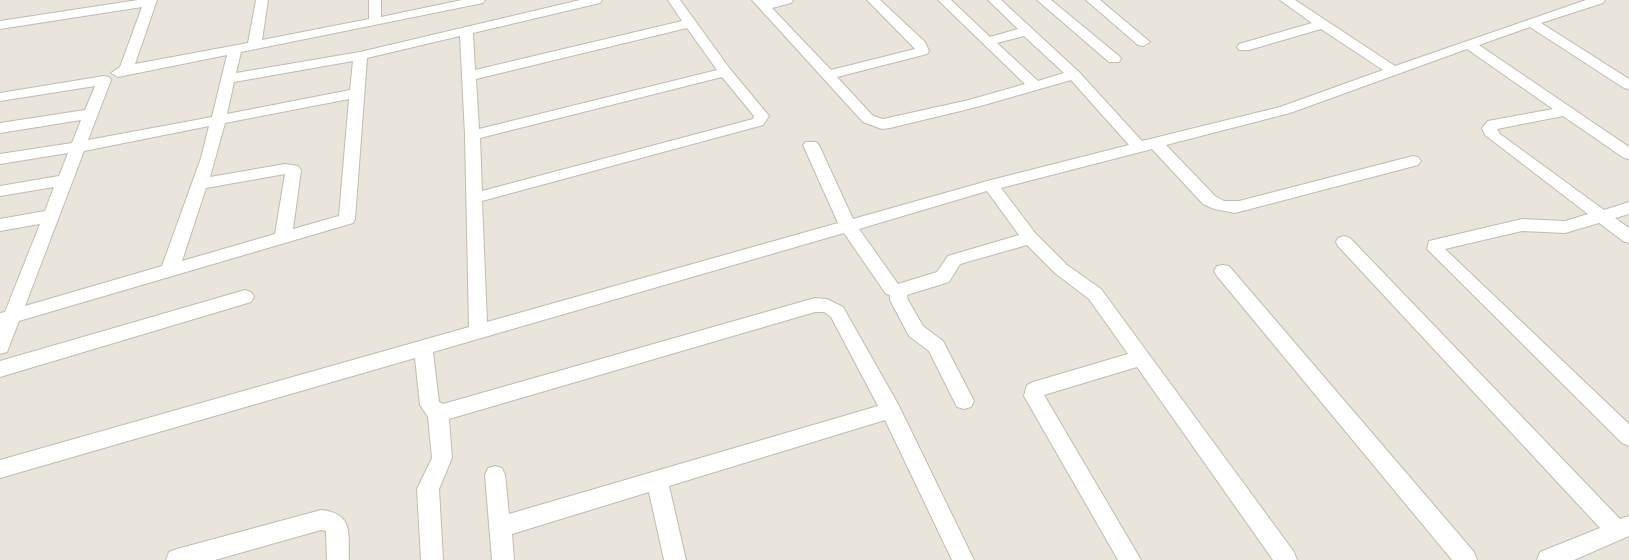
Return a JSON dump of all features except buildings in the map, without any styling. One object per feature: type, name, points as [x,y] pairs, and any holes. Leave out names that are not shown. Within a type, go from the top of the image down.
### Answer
[{"type":"street","points":[[254,45],[262,0]]},
{"type":"street","points":[[375,0],[375,22]]},
{"type":"street","points":[[0,97],[104,80],[126,70],[479,0]]},
{"type":"street","points":[[228,80],[360,56],[596,0]]},
{"type":"street","points":[[474,198],[758,122],[762,116],[725,72],[674,0]]},
{"type":"street","points":[[761,3],[787,0]]},
{"type":"street","points":[[828,76],[922,51],[920,45],[873,0]]},
{"type":"street","points":[[944,0],[1035,86]]},
{"type":"street","points":[[994,0],[1147,145],[1216,205],[1227,208],[1239,207],[1414,161]]},
{"type":"street","points":[[1043,0],[1114,59]]},
{"type":"street","points":[[1092,0],[1143,42]]},
{"type":"street","points":[[1286,0],[1394,71]]},
{"type":"street","points":[[0,469],[992,185],[1285,110],[1468,44],[1599,0]]},
{"type":"street","points":[[0,25],[151,1],[126,70]]},
{"type":"street","points":[[761,3],[868,119],[882,124],[963,106],[1074,75]]},
{"type":"street","points":[[1531,22],[1629,85]]},
{"type":"street","points":[[469,76],[690,23]]},
{"type":"street","points":[[1244,47],[1324,24]]},
{"type":"street","points":[[466,31],[472,135],[478,332]]},
{"type":"street","points":[[989,41],[1026,31]]},
{"type":"street","points":[[1468,44],[1629,154]]},
{"type":"street","points":[[169,272],[202,184],[235,49]]},
{"type":"street","points":[[6,319],[347,219],[360,56]]},
{"type":"street","points":[[1610,73],[1629,67]]},
{"type":"street","points":[[472,135],[725,72]]},
{"type":"street","points":[[0,347],[6,319],[51,216],[104,80]]},
{"type":"street","points":[[0,159],[78,147],[357,93]]},
{"type":"street","points":[[1566,111],[1493,124],[1489,128],[1495,137],[1629,237]]},
{"type":"street","points":[[0,128],[91,114]]},
{"type":"street","points":[[812,145],[848,226],[888,284],[898,291],[900,300],[916,331],[936,346],[964,401]]},
{"type":"street","points":[[202,184],[285,169],[294,170],[283,238]]},
{"type":"street","points":[[0,191],[65,180]]},
{"type":"street","points":[[992,185],[1030,238],[1061,269],[1096,294],[1286,560]]},
{"type":"street","points":[[1629,208],[1565,227],[1518,225],[1435,245],[1435,249],[1629,437]]},
{"type":"street","points":[[0,225],[51,216]]},
{"type":"street","points":[[898,291],[943,277],[947,274],[951,263],[960,258],[1030,238]]},
{"type":"street","points":[[1344,242],[1623,528],[1548,560]]},
{"type":"street","points":[[1223,270],[1466,560]]},
{"type":"street","points":[[0,369],[245,297]]},
{"type":"street","points":[[423,348],[431,409],[438,412],[824,304],[831,306],[837,312],[891,410],[964,560]]},
{"type":"street","points":[[1130,560],[1034,396],[1034,391],[1141,358]]},
{"type":"street","points":[[500,527],[891,410]]},
{"type":"street","points":[[432,560],[428,490],[429,482],[441,463],[442,458],[438,412]]},
{"type":"street","points":[[495,475],[503,560]]},
{"type":"street","points":[[657,480],[676,560]]},
{"type":"street","points":[[177,560],[321,520],[331,521],[337,527],[338,560]]},
{"type":"shaded area","points":[[0,0],[1629,0],[1629,560],[0,560]]}]
